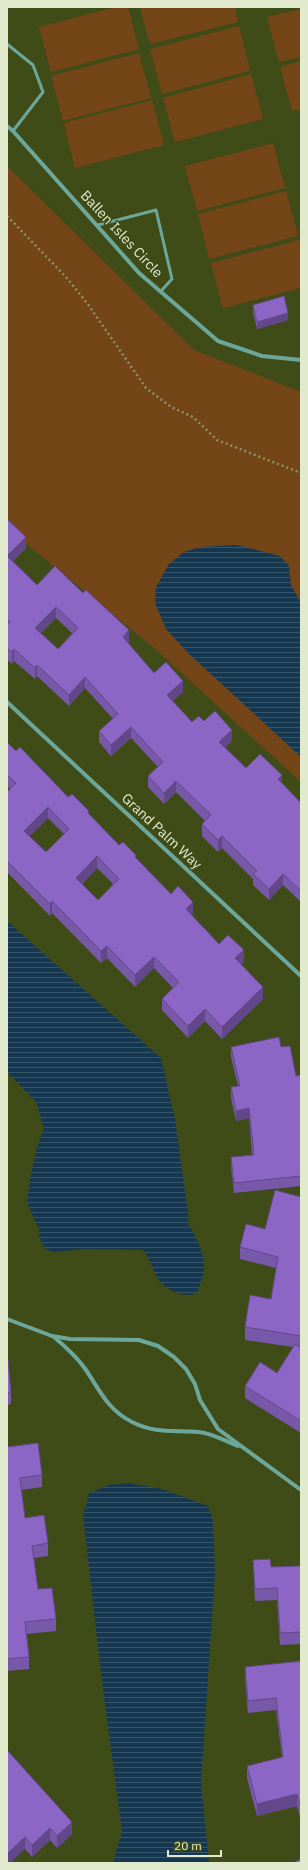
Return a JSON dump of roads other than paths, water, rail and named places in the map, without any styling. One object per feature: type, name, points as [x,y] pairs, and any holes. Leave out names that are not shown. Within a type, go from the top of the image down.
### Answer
[{"type":"street","name":"Ballen Isles Circle","points":[[7,126],[140,273],[218,341],[262,356],[301,360]]},
{"type":"street","name":"Grand Palm Way","points":[[7,702],[301,976]]},
{"type":"street","points":[[7,1319],[52,1336],[87,1341],[120,1339],[139,1340],[158,1346],[174,1357],[186,1369],[195,1384],[200,1400],[218,1429],[301,1490]]},
{"type":"street","points":[[52,1336],[72,1353],[86,1371],[102,1398],[131,1422],[152,1430],[204,1433],[215,1436],[244,1449]]},
{"type":"lane","points":[[7,44],[33,65],[43,92],[13,131]]},
{"type":"lane","points":[[98,225],[156,210],[172,278],[161,291]]},
{"type":"water","points":[[237,545],[280,556],[289,566],[291,585],[301,603],[301,757],[188,653],[166,629],[155,603],[156,587],[169,564],[184,552],[200,547]]},
{"type":"water","points":[[7,921],[161,1058],[175,1119],[189,1220],[186,1221],[196,1238],[203,1257],[204,1271],[197,1293],[191,1295],[179,1294],[163,1285],[143,1250],[84,1249],[53,1252],[45,1249],[39,1237],[39,1227],[37,1226],[27,1202],[37,1147],[44,1129],[36,1102],[7,1072]]},
{"type":"water","points":[[128,1483],[162,1489],[208,1506],[213,1520],[215,1574],[201,1783],[209,1863],[113,1863],[122,1831],[102,1682],[83,1515],[89,1493],[109,1485]]}]
